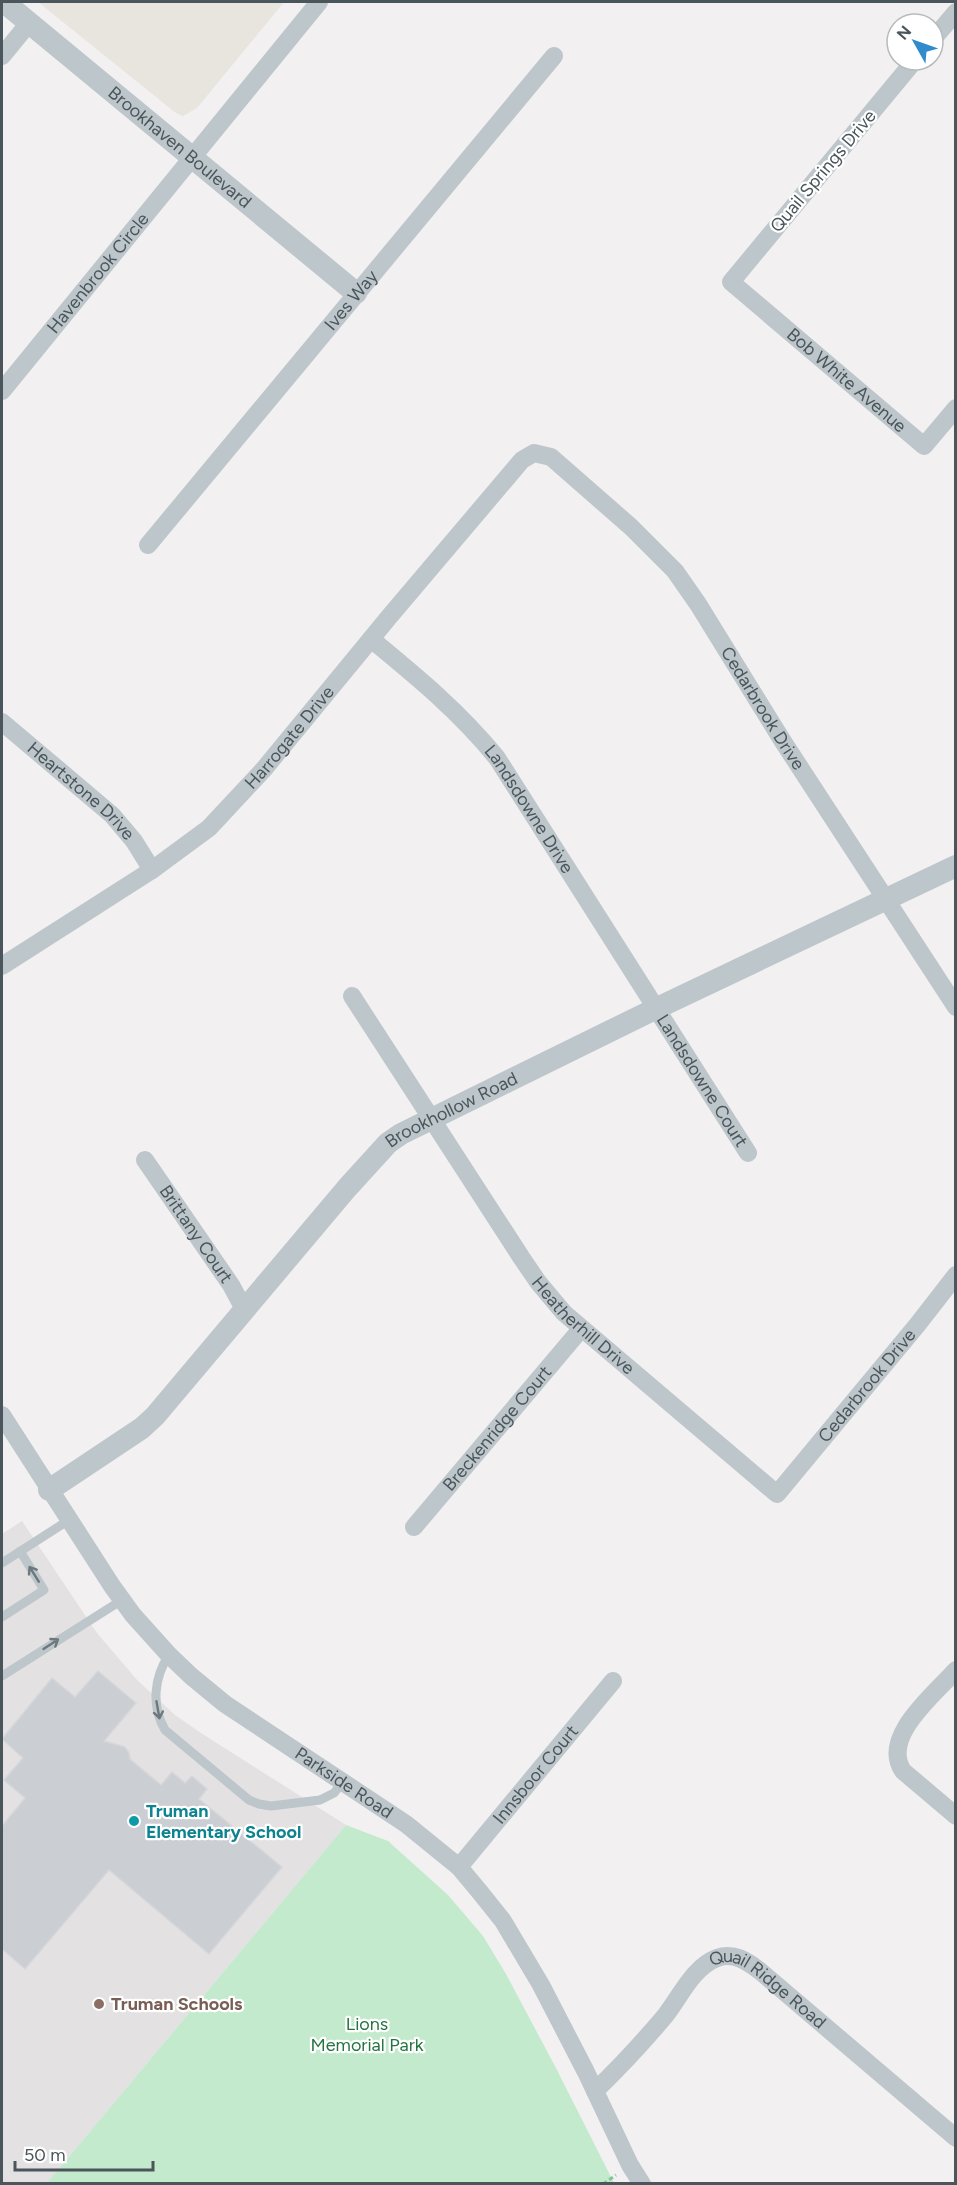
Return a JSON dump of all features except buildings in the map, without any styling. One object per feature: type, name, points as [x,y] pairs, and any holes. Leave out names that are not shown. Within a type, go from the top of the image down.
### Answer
[{"type":"street","name":"Brookhaven Boulevard","points":[[4,2],[356,293]]},
{"type":"street","name":"Havenbrook Circle","points":[[2,391],[319,2]]},
{"type":"street","points":[[945,25],[956,12]]},
{"type":"street","points":[[2,56],[29,23]]},
{"type":"street","name":"Ives Way","points":[[148,545],[554,56]]},
{"type":"street","name":"Quail Springs Drive","points":[[731,282],[905,72]]},
{"type":"street","name":"Bob White Avenue","points":[[731,282],[924,446],[956,408]]},
{"type":"street","name":"Cedarbrook Drive","points":[[529,454],[541,453],[551,458],[631,527],[675,570],[782,740],[956,1007]]},
{"type":"street","name":"Harrogate Drive","points":[[2,966],[152,870],[209,828],[234,803],[529,454]]},
{"type":"street","name":"Landsdowne Drive","points":[[371,639],[443,699],[474,729],[497,758],[655,1009]]},
{"type":"street","name":"Heartstone Drive","points":[[2,722],[112,815],[134,841],[152,870]]},
{"type":"street","name":"Brookhollow Road","points":[[49,1490],[149,1422],[167,1404],[347,1188],[388,1143],[401,1134],[655,1009],[956,866]]},
{"type":"street","name":"Heatherhill Drive","points":[[352,996],[538,1282],[564,1313],[777,1494]]},
{"type":"street","name":"Landsdowne Court","points":[[655,1009],[748,1153]]},
{"type":"street","name":"Brittany Court","points":[[145,1160],[231,1285],[244,1309]]},
{"type":"street","name":"Cedarbrook Drive","points":[[777,1494],[956,1275]]},
{"type":"street","name":"Breckenridge Court","points":[[414,1527],[581,1329]]},
{"type":"street","name":"Parkside Road","points":[[2,1415],[122,1600],[148,1634],[169,1655],[225,1704],[406,1824],[459,1867],[502,1921],[541,1985],[596,2091],[630,2165],[642,2184]]},
{"type":"street","points":[[956,1670],[909,1720],[899,1741],[898,1749],[899,1765],[903,1772],[956,1816]]},
{"type":"street","name":"Innsboor Court","points":[[459,1867],[613,1682]]},
{"type":"street","name":"Quail Ridge Road","points":[[596,2091],[670,2010],[702,1966],[717,1958],[733,1957],[750,1963],[956,2138]]},
{"type":"lane","points":[[2,1563],[69,1520]]},
{"type":"lane","points":[[2,1617],[44,1590],[20,1551]]},
{"type":"lane","points":[[2,1676],[122,1600]]},
{"type":"lane","points":[[169,1655],[160,1668],[156,1683],[155,1694],[160,1722],[165,1730],[249,1800],[271,1806],[320,1800],[334,1793],[343,1782]]},
{"type":"shaded area","points":[[38,2],[284,2],[197,108],[183,116],[176,113]]},
{"type":"shaded area","name":"Truman Schools","points":[[22,1521],[97,1633],[138,1681],[175,1715],[201,1733],[346,1825],[47,2183],[2,2184],[2,1534]]},
{"type":"green space","name":"Lions Memorial Park","points":[[346,1825],[388,1841],[448,1895],[483,1936],[557,2070],[614,2183],[47,2183]]},
{"type":"place","name":"Truman Elementary School","points":[[134,1821]]},
{"type":"place","name":"Truman Schools","points":[[99,2004]]}]
